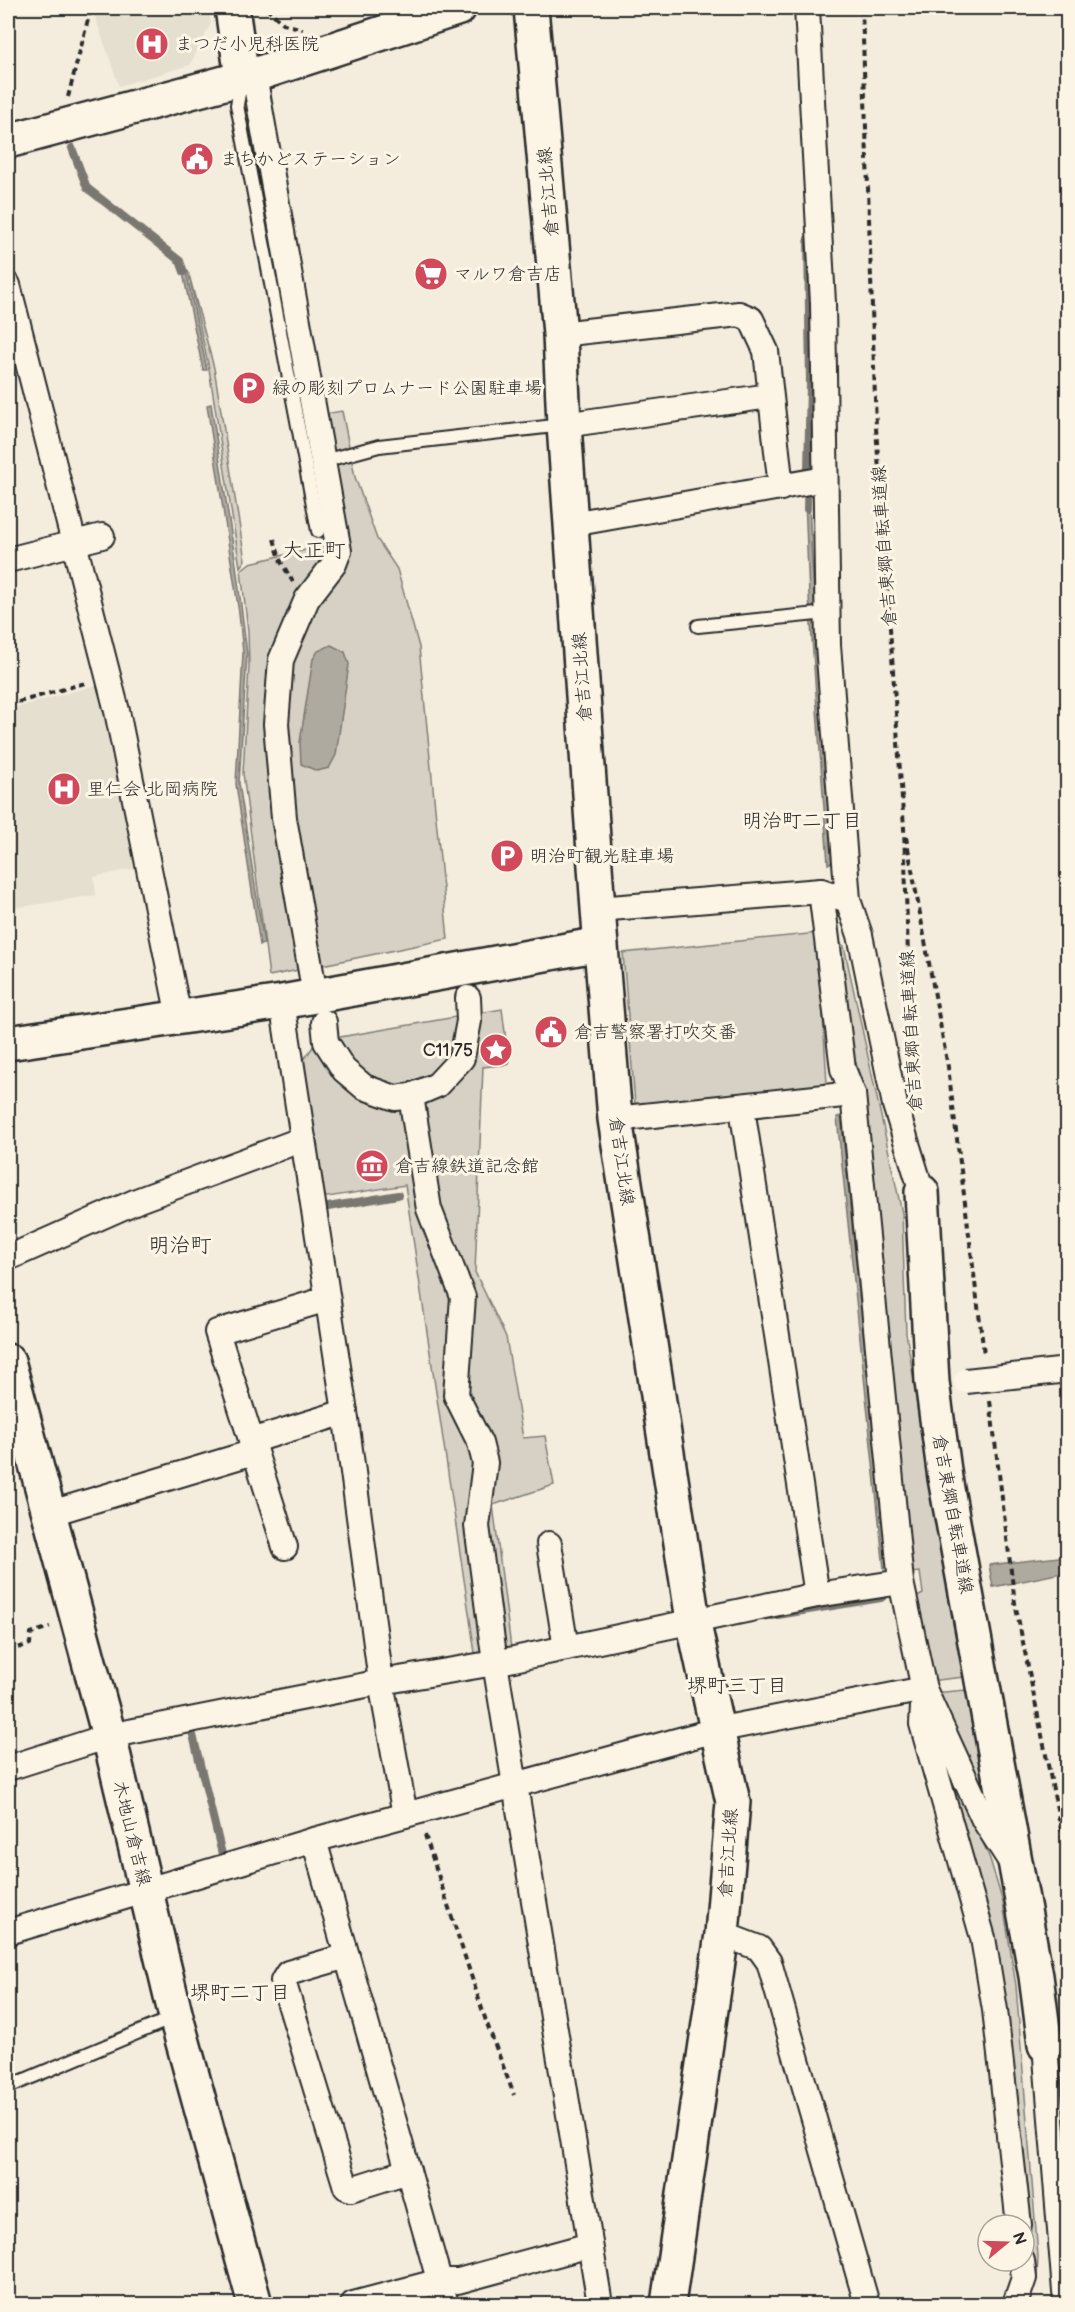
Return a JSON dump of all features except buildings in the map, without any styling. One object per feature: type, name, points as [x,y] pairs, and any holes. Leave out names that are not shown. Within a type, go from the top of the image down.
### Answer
[{"type":"main road","points":[[232,8],[248,76]]},
{"type":"main road","points":[[8,141],[248,76],[459,8]]},
{"type":"main road","name":"倉吉江北線","points":[[531,8],[561,334],[564,425],[597,909],[615,1119],[693,1620],[733,1802],[722,1934],[668,2304]]},
{"type":"main road","points":[[8,1043],[282,1002],[319,1009],[600,944]]},
{"type":"main road","name":"倉吉東郷自転車道線","points":[[922,1192],[932,1382],[945,1478],[1036,1976],[1045,2045]]},
{"type":"main road","name":"木地山倉吉線","points":[[8,1361],[109,1736],[176,2017],[255,2304]]},
{"type":"street","points":[[807,8],[823,303],[827,613],[848,900],[860,935],[895,1105],[922,1192]]},
{"type":"street","points":[[248,76],[300,341],[315,463],[339,551],[334,564],[307,598],[281,660],[276,724],[284,818],[326,1042],[344,1070],[364,1087],[395,1098],[411,1096],[437,1086],[462,1058],[469,1021],[468,998]]},
{"type":"street","points":[[8,285],[109,676],[179,1017]]},
{"type":"street","points":[[561,334],[739,314],[751,319],[766,351],[781,488]]},
{"type":"street","points":[[564,425],[770,396]]},
{"type":"street","points":[[572,524],[825,479]]},
{"type":"street","points":[[8,560],[102,536]]},
{"type":"street","points":[[597,909],[820,891],[848,900]]},
{"type":"street","points":[[820,891],[843,1069],[853,1094],[902,1581],[924,1689],[984,1820],[1016,1869]]},
{"type":"street","points":[[282,1002],[345,1412],[381,1682],[411,1814]]},
{"type":"street","points":[[615,1119],[742,1108],[853,1094]]},
{"type":"street","points":[[411,1096],[429,1209],[463,1297],[456,1395],[480,1443],[485,1463],[477,1526],[495,1663],[600,2304]]},
{"type":"street","points":[[742,1108],[817,1595]]},
{"type":"street","points":[[8,1258],[139,1200],[303,1139]]},
{"type":"street","points":[[285,1547],[217,1332],[327,1299]]},
{"type":"street","points":[[932,1382],[966,1381],[1068,1370]]},
{"type":"street","points":[[48,1514],[252,1447],[345,1412]]},
{"type":"street","points":[[549,1544],[566,1648]]},
{"type":"street","points":[[8,1768],[109,1736],[381,1682],[495,1663],[817,1595],[902,1581]]},
{"type":"street","points":[[8,1932],[314,1840],[716,1730],[924,1689]]},
{"type":"street","points":[[924,1689],[922,1724],[983,1938],[995,2010],[1018,2213]]},
{"type":"street","points":[[314,1840],[446,2304]]},
{"type":"street","points":[[722,1934],[759,1948],[769,1962],[867,2304]]},
{"type":"street","points":[[347,1956],[288,1973],[283,1981],[346,2187],[351,2189],[408,2171]]},
{"type":"street","points":[[1045,2045],[1066,2304]]},
{"type":"street","points":[[353,2304],[440,2282],[458,2281],[590,2245]]},
{"type":"street","points":[[1015,2304],[1024,2278],[1023,2273]]},
{"type":"lane","points":[[318,531],[315,463],[379,446],[564,425]]},
{"type":"lane","points":[[698,626],[827,613]]},
{"type":"lane","points":[[8,2087],[176,2017]]},
{"type":"path","points":[[67,125],[67,102],[91,8]]},
{"type":"path","name":"倉吉東郷自転車道線","points":[[862,8],[876,428],[904,828],[911,1056]]},
{"type":"path","points":[[274,539],[281,562],[294,585],[307,598]]},
{"type":"path","points":[[8,705],[109,676]]},
{"type":"path","points":[[904,828],[948,1067],[985,1364]]},
{"type":"path","points":[[990,1399],[1015,1603],[1068,1863]]},
{"type":"path","points":[[8,1651],[30,1644],[31,1633],[52,1626]]},
{"type":"path","points":[[411,1814],[514,2095]]},
{"type":"shaded area","name":"まつだ小児科医院","points":[[92,8],[209,8],[211,23],[190,65],[119,86]]},
{"type":"shaded area","points":[[181,263],[185,266],[207,370],[203,370]]},
{"type":"shaded area","points":[[188,271],[214,368],[245,560],[240,567],[209,369]]},
{"type":"shaded area","points":[[211,404],[247,654],[239,783],[264,944],[260,945],[236,784],[243,653],[207,405]]},
{"type":"shaded area","points":[[342,411],[355,477],[377,539],[397,569],[419,647],[448,939],[269,976],[243,773],[249,666],[248,631],[241,570],[250,563],[327,545],[307,417]]},
{"type":"shaded area","points":[[805,500],[809,500],[832,862],[828,864],[809,596]]},
{"type":"shaded area","points":[[331,645],[345,652],[349,664],[336,755],[329,768],[317,771],[301,764],[300,742],[313,659],[318,651]]},
{"type":"shaded area","name":"里仁会 北岡病院","points":[[100,684],[136,868],[94,877],[96,895],[8,909],[8,710]]},
{"type":"shaded area","points":[[818,933],[827,1084],[823,1087],[635,1104],[623,953]]},
{"type":"shaded area","points":[[840,943],[844,946],[902,1213],[906,1333],[964,1677],[929,1681],[911,1600],[923,1594],[920,1572],[909,1573],[907,1564],[911,1563],[861,1082],[856,1063],[845,1043]]},
{"type":"shaded area","points":[[502,1009],[509,1064],[483,1067],[475,1272],[506,1337],[523,1438],[545,1436],[554,1485],[493,1505],[511,1648],[475,1653],[405,1185],[321,1198],[303,1061],[317,1041]]},
{"type":"shaded area","points":[[841,1116],[887,1567],[884,1569],[837,1117]]},
{"type":"shaded area","points":[[1067,1556],[1067,1572],[993,1587],[989,1565]]},
{"type":"shaded area","points":[[966,1690],[982,1762],[985,1794],[934,1693]]},
{"type":"shaded area","points":[[931,1722],[990,1859],[1003,1903],[1016,1986],[1034,2213],[1025,2213]]},
{"type":"shaded area","points":[[1036,2231],[1037,2280],[1029,2297],[1030,2273],[1036,2273]]},
{"type":"waterway","points":[[72,148],[87,188],[180,261],[184,272]]},
{"type":"waterway","points":[[807,509],[810,385],[808,239]]},
{"type":"waterway","points":[[322,1208],[398,1195]]},
{"type":"waterway","points":[[772,1616],[881,1598],[885,1595]]},
{"type":"waterway","points":[[191,1727],[222,1854]]},
{"type":"place","name":"まつだ小児科医院","points":[[152,44]]},
{"type":"place","name":"まちかどステーション","points":[[197,159]]},
{"type":"place","name":"マルワ倉吉店","points":[[431,274]]},
{"type":"place","name":"緑の彫刻プロムナード公園駐車場","points":[[249,388]]},
{"type":"place","name":"里仁会 北岡病院","points":[[64,789]]},
{"type":"place","name":"明治町観光駐車場","points":[[507,856]]},
{"type":"place","name":"倉吉警察署打吹交番","points":[[551,1032]]},
{"type":"place","name":"C11 75","points":[[496,1050]]},
{"type":"place","name":"倉吉線鉄道記念館","points":[[372,1166]]},
{"type":"district","name":"大正町","points":[[314,550]]},
{"type":"district","name":"明治町二丁目","points":[[802,820]]},
{"type":"district","name":"明治町","points":[[180,1245]]},
{"type":"district","name":"堺町三丁目","points":[[737,1685]]},
{"type":"district","name":"堺町二丁目","points":[[240,1992]]}]
